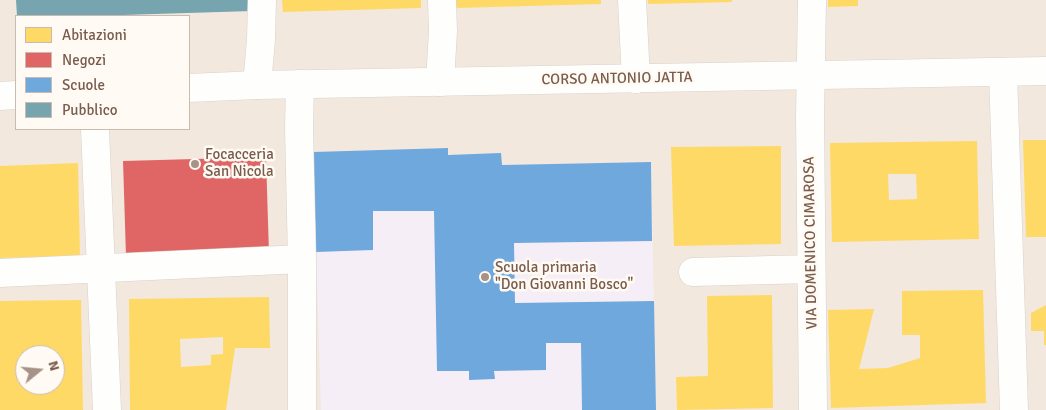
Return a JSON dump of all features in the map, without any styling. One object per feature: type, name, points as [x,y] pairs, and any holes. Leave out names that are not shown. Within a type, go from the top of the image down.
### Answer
[{"type":"street","points":[[257,85],[262,0]]},
{"type":"street","points":[[440,82],[443,31],[442,0]]},
{"type":"street","points":[[632,0],[636,79]]},
{"type":"street","name":"VIA DOMENICO CIMAROSA","points":[[812,0],[810,76],[813,410]]},
{"type":"street","name":"CORSO ANTONIO JATTA","points":[[190,88],[300,84],[1046,71]]},
{"type":"street","points":[[1003,72],[1014,410]]},
{"type":"street","points":[[300,84],[302,410]]},
{"type":"street","points":[[0,96],[15,95]]},
{"type":"street","points":[[95,130],[107,410]]},
{"type":"street","points":[[0,274],[302,259]]},
{"type":"street","points":[[693,272],[811,269]]},
{"type":"shaded area","points":[[0,0],[1046,0],[1046,410],[0,410]]},
{"type":"shaded area","name":"Scuola primaria \"Don Giovanni Bosco\"","points":[[448,148],[449,174],[502,165],[651,162],[656,410],[321,410],[313,152]]},
{"type":"building: Abitazioni","points":[[282,0],[421,0],[421,8],[283,12]]},
{"type":"building: Abitazioni","points":[[456,0],[601,0],[601,4],[456,8]]},
{"type":"building: Abitazioni","points":[[648,0],[732,0],[732,2],[648,4]]},
{"type":"building: Abitazioni","points":[[828,0],[858,0],[858,6],[828,7]]},
{"type":"building: Abitazioni","points":[[1023,140],[1046,140],[1046,237],[1026,237]]},
{"type":"building: Abitazioni","points":[[977,141],[979,239],[832,242],[830,143]],"holes":[[[888,174],[916,174],[917,199],[889,200]]]},
{"type":"building: Abitazioni","points":[[781,146],[781,244],[674,246],[671,147]]},
{"type":"building: Abitazioni","points":[[78,163],[80,256],[0,258],[0,166]]},
{"type":"building: Abitazioni","points":[[983,290],[986,403],[831,408],[828,310],[874,309],[859,369],[888,368],[920,358],[920,335],[902,335],[902,291]]},
{"type":"building: Abitazioni","points":[[772,295],[773,408],[677,410],[676,377],[708,376],[707,296]]},
{"type":"building: Abitazioni","points":[[269,297],[270,348],[235,348],[226,410],[130,410],[129,299]],"holes":[[[223,337],[223,354],[211,355],[211,365],[181,367],[180,339]]]},
{"type":"building: Abitazioni","points":[[81,300],[83,410],[0,410],[0,301]]},
{"type":"building: Abitazioni","points":[[1046,305],[1046,345],[1044,345],[1044,331],[1031,331],[1031,313]]},
{"type":"building: Negozi","points":[[266,157],[269,254],[126,257],[123,161]]},
{"type":"building: Scuole","points":[[448,148],[448,155],[501,153],[502,165],[651,162],[652,241],[514,243],[515,303],[654,301],[656,410],[582,410],[581,343],[546,343],[546,370],[494,371],[495,379],[469,380],[469,371],[437,371],[434,211],[373,211],[373,250],[316,252],[313,152]]},
{"type":"building: Pubblico","points":[[16,0],[251,0],[252,11],[123,15],[17,15]]},
{"type":"place","name":"Focacceria San Nicola","points":[[195,164]]},
{"type":"place","name":"Scuola primaria \"Don Giovanni Bosco\"","points":[[485,277]]}]
